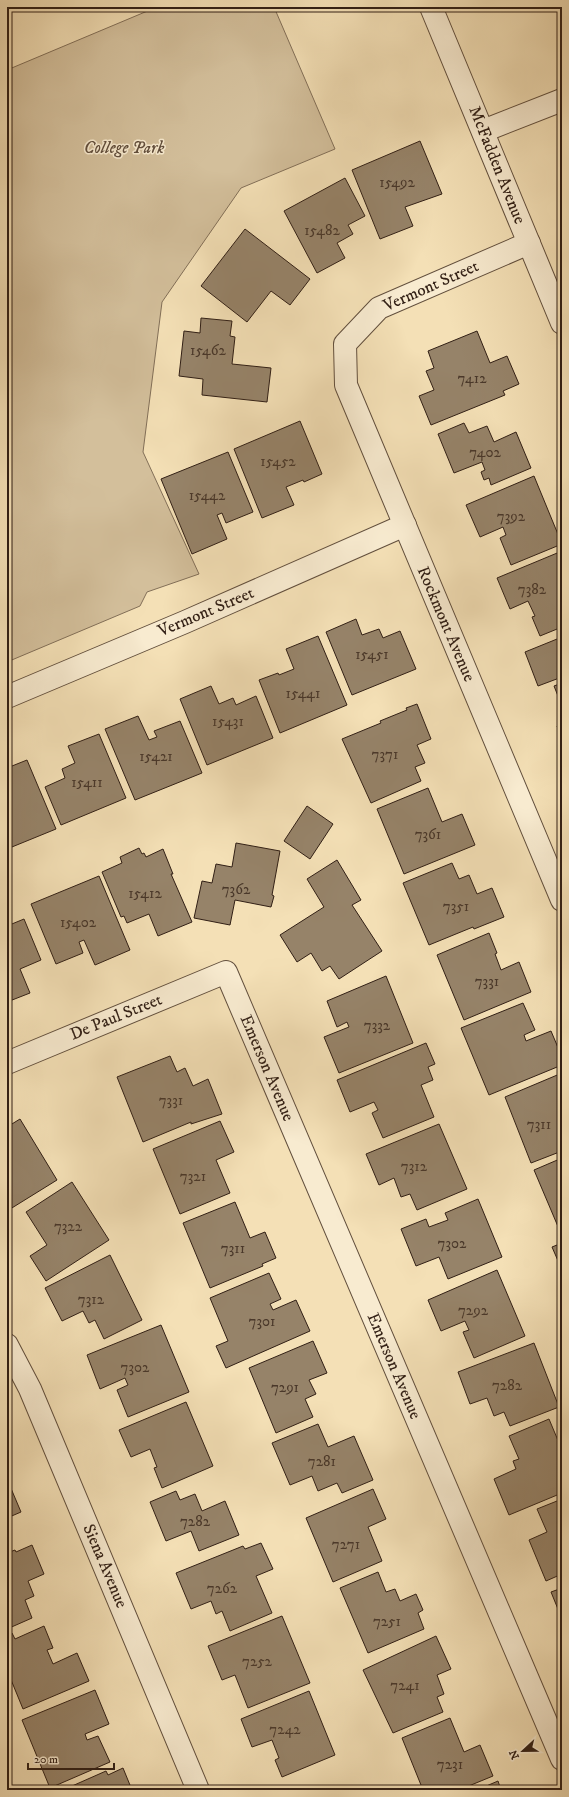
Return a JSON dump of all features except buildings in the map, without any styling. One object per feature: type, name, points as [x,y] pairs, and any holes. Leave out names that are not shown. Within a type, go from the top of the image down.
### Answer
[{"type":"street","name":"McFadden Avenue","points":[[431,7],[562,323]]},
{"type":"street","points":[[484,132],[562,100]]},
{"type":"street","name":"Vermont Street","points":[[344,344],[379,308],[529,243]]},
{"type":"street","name":"Rockmont Avenue","points":[[344,344],[346,385],[562,900]]},
{"type":"street","name":"Vermont Street","points":[[7,696],[184,622],[405,525]]},
{"type":"street","name":"De Paul Street","points":[[7,1063],[226,972]]},
{"type":"street","name":"Emerson Avenue","points":[[226,972],[562,1759]]},
{"type":"street","name":"Siena Avenue","points":[[7,1345],[30,1389],[198,1790]]},
{"type":"green space","name":"College Park","points":[[157,7],[274,7],[335,149],[241,188],[162,302],[143,452],[199,574],[147,592],[140,606],[7,662],[7,70]]}]
